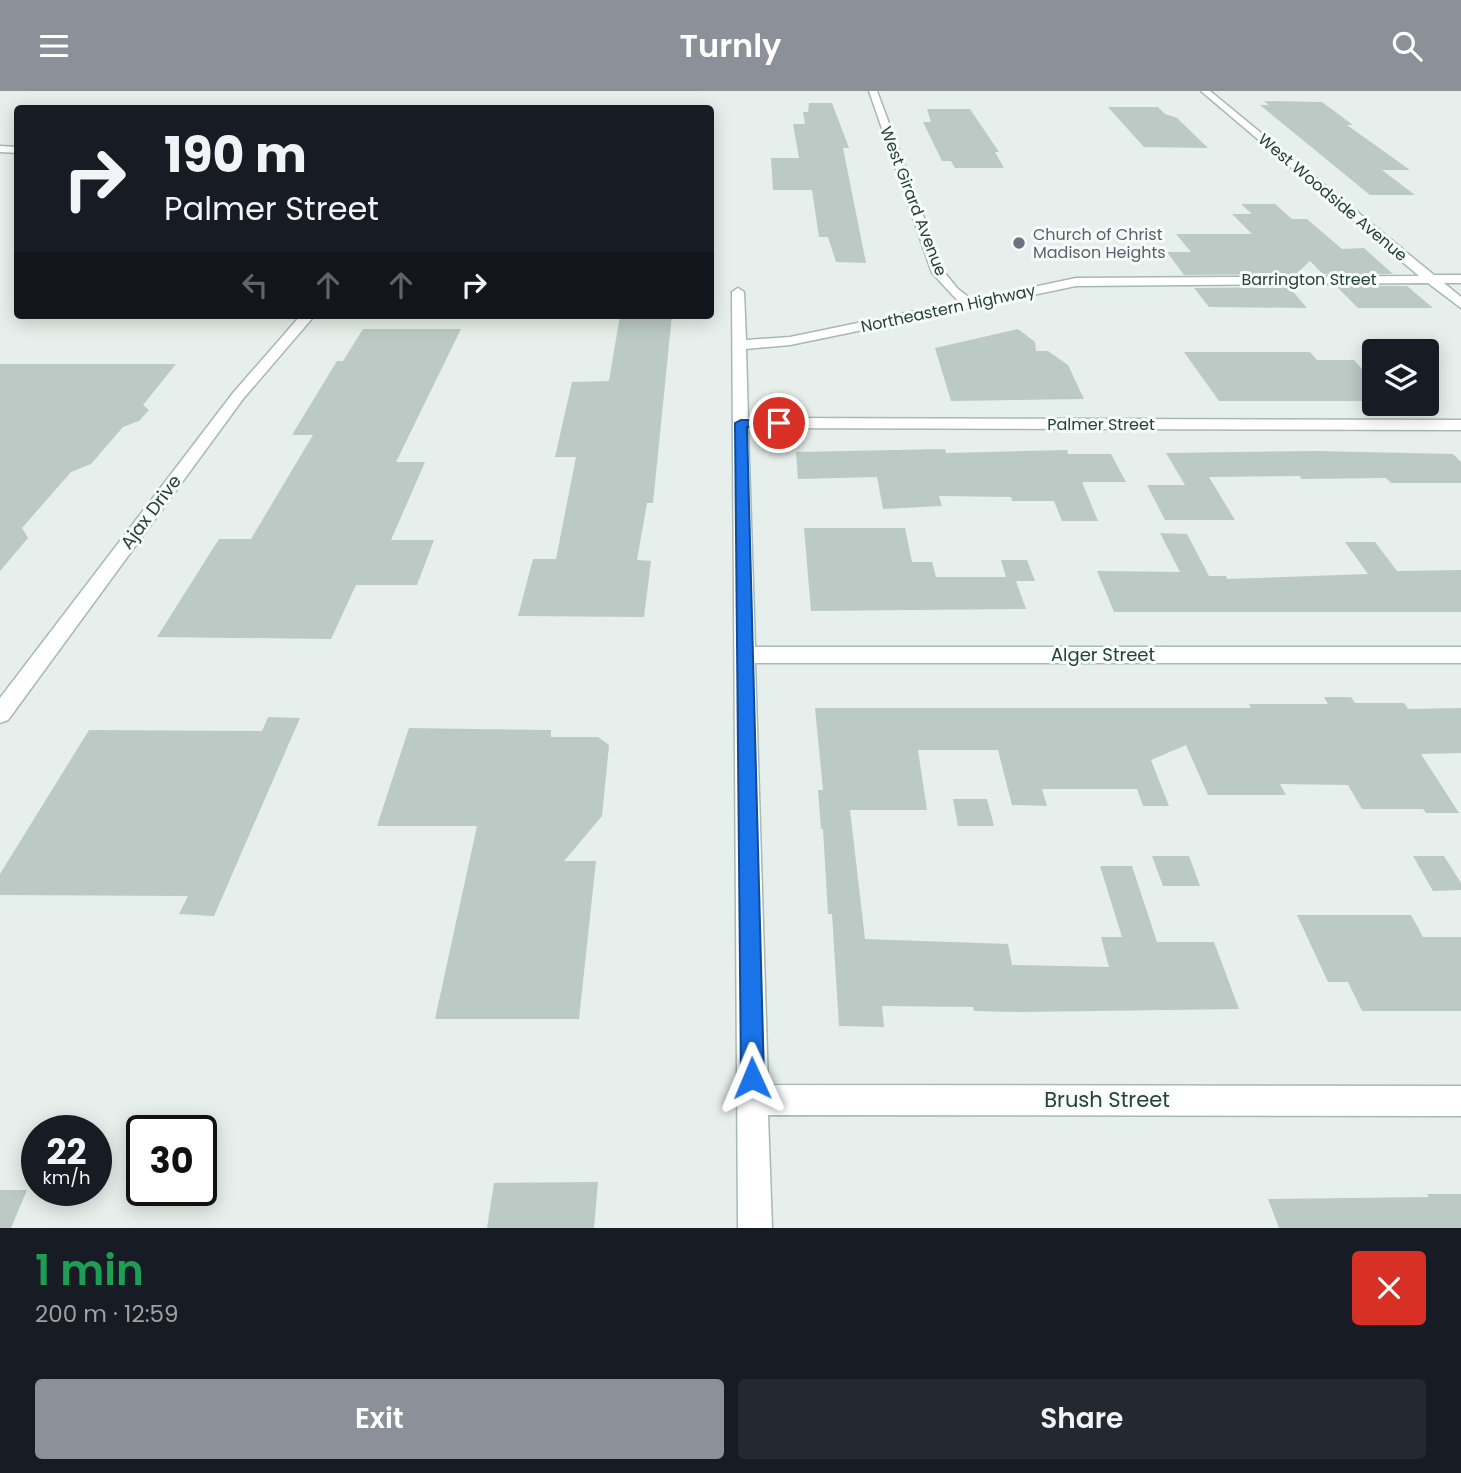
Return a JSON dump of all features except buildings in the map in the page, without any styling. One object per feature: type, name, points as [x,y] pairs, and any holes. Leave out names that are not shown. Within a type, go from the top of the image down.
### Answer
[{"type":"street","name":"West Girard Avenue","points":[[873,91],[938,273],[953,292],[968,303]]},
{"type":"street","name":"West Woodside Avenue","points":[[1205,91],[1461,304]]},
{"type":"street","name":"Northeastern Highway","points":[[740,345],[790,341],[1076,282],[1156,279]]},
{"type":"street","name":"Barrington Street","points":[[1156,279],[1461,279]]},
{"type":"street","points":[[738,292],[755,1228]]},
{"type":"street","name":"Ajax Drive","points":[[0,714],[238,395],[304,319]]},
{"type":"street","name":"Palmer Street","points":[[741,423],[1461,425]]},
{"type":"street","name":"Alger Street","points":[[745,655],[1461,655]]},
{"type":"street","name":"Brush Street","points":[[752,1100],[1461,1101]]},
{"type":"place","name":"Church of Christ Madison Heights","points":[[1019,243]]},
{"type":"route","points":[[752,1078],[741,423],[779,423]]}]
